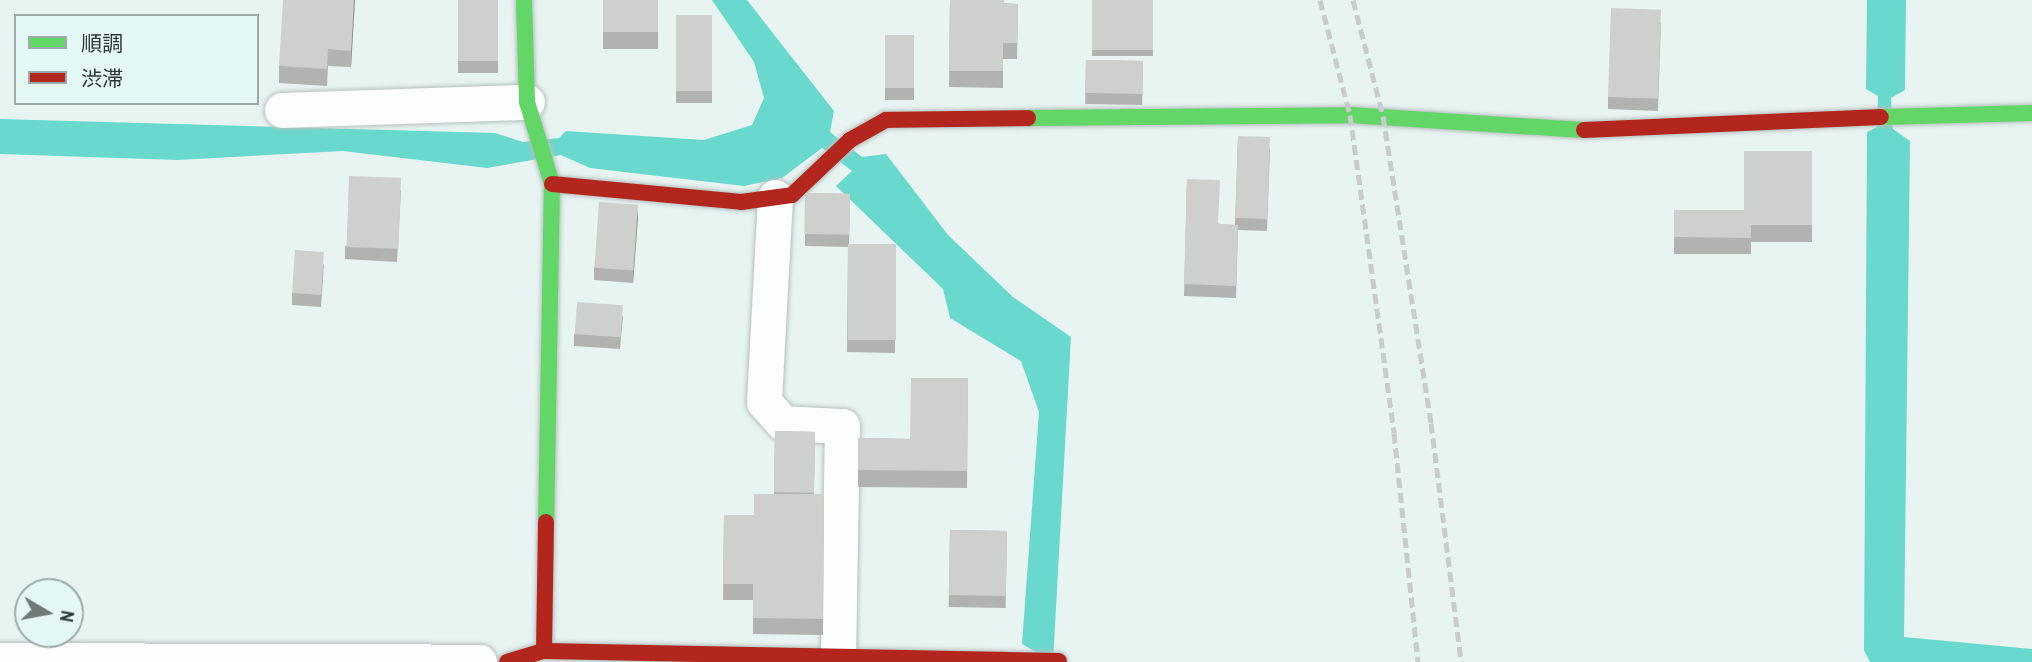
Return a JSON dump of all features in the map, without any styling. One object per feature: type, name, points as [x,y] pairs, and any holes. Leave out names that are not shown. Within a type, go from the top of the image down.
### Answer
[{"type":"street","points":[[523,0],[530,113],[550,177],[544,651]]},
{"type":"street","points":[[282,110],[530,113]]},
{"type":"street","points":[[550,177],[741,202],[792,195],[850,140],[886,120],[1372,115],[1612,132],[1872,115],[2032,113]]},
{"type":"street","points":[[775,197],[764,402],[783,423],[842,426],[838,656]]},
{"type":"street","points":[[507,662],[544,651],[1059,661]]},
{"type":"street","points":[[0,660],[480,662]]},
{"type":"water","points":[[712,0],[747,0],[834,111],[830,132],[862,157],[886,154],[948,235],[1013,297],[1071,337],[1053,662],[1022,644],[1039,412],[1021,361],[950,318],[943,289],[836,186],[852,171],[822,148],[782,178],[744,186],[590,168],[561,155],[487,168],[343,151],[178,160],[0,154],[0,119],[495,133],[523,142],[559,138],[566,131],[704,140],[752,125],[764,98],[754,62]]},
{"type":"water","points":[[1867,0],[1906,0],[1905,90],[1891,98],[1893,129],[1910,141],[1904,637],[2032,649],[2032,662],[1870,662],[1864,650],[1867,132],[1877,127],[1878,96],[1866,89]]},
{"type":"building","points":[[283,0],[354,0],[351,51],[328,49],[327,69],[279,66]]},
{"type":"building","points":[[458,0],[498,0],[498,61],[458,61]]},
{"type":"building","points":[[603,0],[658,0],[658,32],[603,32]]},
{"type":"building","points":[[950,0],[1004,0],[1004,4],[1018,4],[1017,43],[1003,43],[1003,71],[949,71]]},
{"type":"building","points":[[1092,0],[1153,0],[1153,50],[1092,50]]},
{"type":"building","points":[[1611,8],[1661,10],[1658,99],[1608,97]]},
{"type":"building","points":[[676,15],[712,15],[712,91],[676,91]]},
{"type":"building","points":[[885,35],[914,35],[914,88],[885,88]]},
{"type":"building","points":[[1086,60],[1143,61],[1142,94],[1085,93]]},
{"type":"building","points":[[1238,136],[1270,137],[1267,219],[1235,218]]},
{"type":"building","points":[[1744,151],[1812,151],[1812,225],[1751,225],[1751,238],[1674,237],[1674,210],[1744,210]]},
{"type":"building","points":[[349,176],[401,178],[398,249],[347,247]]},
{"type":"building","points":[[1187,179],[1220,180],[1218,224],[1238,225],[1236,286],[1184,284]]},
{"type":"building","points":[[805,193],[850,194],[849,235],[804,234]]},
{"type":"building","points":[[599,202],[638,205],[633,271],[594,268]]},
{"type":"building","points":[[848,244],[896,244],[896,340],[848,340]]},
{"type":"building","points":[[295,250],[324,252],[321,295],[292,293]]},
{"type":"building","points":[[577,302],[623,305],[621,337],[575,334]]},
{"type":"building","points":[[911,378],[968,378],[967,471],[858,470],[858,438],[910,439]]},
{"type":"building","points":[[775,431],[815,432],[814,493],[774,492]]},
{"type":"building","points":[[754,494],[824,494],[823,619],[753,618],[753,584],[723,584],[724,515],[754,515]]},
{"type":"building","points":[[950,530],[1007,531],[1006,596],[949,595]]},
{"type":"railway","points":[[1320,0],[1350,115],[1394,433],[1418,662]]},
{"type":"railway","points":[[1353,0],[1383,116],[1431,423],[1461,662]]},
{"type":"traffic: fast","points":[[524,0],[527,102],[552,184],[546,522]]},
{"type":"traffic: fast","points":[[1881,117],[2032,113]]},
{"type":"traffic: fast","points":[[1028,118],[1350,115],[1584,130]]},
{"type":"traffic: jam","points":[[1584,130],[1881,117]]},
{"type":"traffic: jam","points":[[552,184],[741,202],[792,195],[850,140],[886,120],[1028,118]]},
{"type":"traffic: jam","points":[[544,651],[546,522]]},
{"type":"traffic: jam","points":[[507,662],[544,651],[1059,661]]}]
